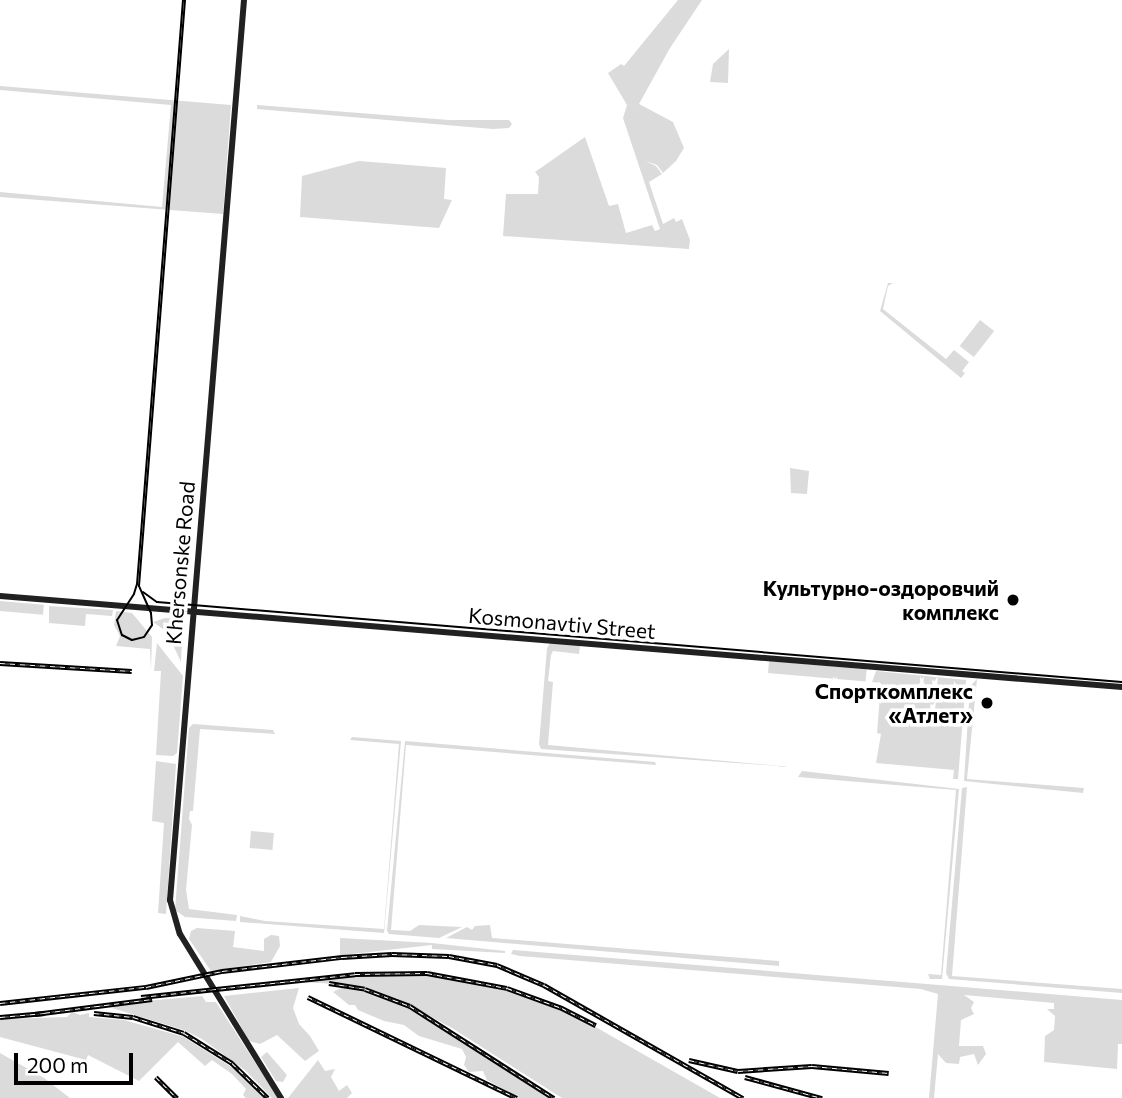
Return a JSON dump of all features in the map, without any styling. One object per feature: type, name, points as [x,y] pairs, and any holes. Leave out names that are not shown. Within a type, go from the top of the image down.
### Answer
[{"type":"main road","name":"Khersonske Road","points":[[244,0],[171,909],[180,934],[281,1098]]},
{"type":"main road","name":"Kosmonavtiv Street","points":[[0,596],[1122,687]]},
{"type":"shaded area","points":[[678,0],[702,0],[670,48],[639,104],[673,122],[684,148],[676,161],[663,173],[657,165],[645,161],[656,166],[662,174],[649,182],[663,224],[674,218],[676,222],[682,219],[690,240],[689,249],[503,236],[506,194],[538,194],[539,177],[535,172],[585,137],[609,206],[618,204],[626,233],[652,225],[655,231],[660,229],[623,118],[627,105],[608,73],[621,64],[624,66]]},
{"type":"shaded area","points":[[729,49],[728,83],[710,82],[713,64]]},
{"type":"shaded area","points":[[0,86],[231,105],[223,214],[0,197],[0,192],[162,207],[171,105],[0,90]]},
{"type":"shaded area","points":[[257,105],[449,120],[509,120],[512,124],[509,128],[493,129],[257,109]]},
{"type":"shaded area","points":[[359,161],[446,168],[444,199],[452,200],[439,228],[300,217],[302,176]]},
{"type":"shaded area","points":[[888,283],[893,283],[888,286],[883,309],[946,359],[954,350],[969,362],[962,371],[965,373],[961,378],[880,311]]},
{"type":"shaded area","points":[[980,320],[994,331],[974,357],[960,346]]},
{"type":"shaded area","points":[[790,468],[809,471],[807,494],[791,493]]},
{"type":"shaded area","points":[[0,601],[44,605],[43,615],[0,611]]},
{"type":"shaded area","points":[[49,606],[113,610],[112,616],[86,614],[85,626],[49,623]]},
{"type":"shaded area","points":[[116,611],[132,613],[152,637],[151,670],[150,649],[116,646],[120,636],[114,625]]},
{"type":"shaded area","points":[[165,618],[177,619],[183,623],[181,662],[173,645],[180,645],[181,636],[176,635],[177,626],[168,625],[167,632],[153,622]]},
{"type":"shaded area","points":[[157,643],[183,676],[177,753],[173,756],[156,755],[161,671],[154,671]]},
{"type":"shaded area","points":[[550,643],[580,645],[579,654],[553,651],[551,655],[548,681],[553,682],[548,745],[792,767],[541,749],[539,744],[547,648]]},
{"type":"shaded area","points":[[769,661],[867,670],[866,681],[768,673]]},
{"type":"shaded area","points":[[876,671],[966,680],[958,779],[953,779],[954,770],[876,763],[881,734],[877,733],[881,683],[872,682]]},
{"type":"shaded area","points":[[977,679],[967,779],[1084,788],[1083,793],[964,781],[970,686]]},
{"type":"shaded area","points":[[193,724],[273,730],[275,734],[200,729],[193,811],[190,811],[189,819],[192,825],[186,890],[189,909],[237,915],[236,921],[185,917],[175,910],[189,728]]},
{"type":"shaded area","points":[[352,737],[401,741],[384,933],[240,922],[240,916],[265,921],[384,929],[399,744],[350,740]]},
{"type":"shaded area","points":[[405,741],[655,762],[656,765],[406,745],[391,930],[410,931],[419,925],[462,927],[439,938],[389,934],[387,931]]},
{"type":"shaded area","points":[[156,761],[176,764],[166,914],[158,913],[164,823],[152,821]]},
{"type":"shaded area","points":[[802,771],[959,789],[942,979],[930,979],[928,974],[941,975],[956,790],[798,777]]},
{"type":"shaded area","points":[[967,787],[952,976],[1122,989],[1122,993],[949,979],[946,973],[962,788]]},
{"type":"shaded area","points":[[251,831],[274,833],[272,850],[250,848]]},
{"type":"shaded area","points":[[490,925],[492,938],[779,961],[779,966],[446,938],[467,927],[472,930],[475,926]]},
{"type":"shaded area","points":[[197,928],[235,931],[233,947],[264,951],[264,939],[271,935],[279,936],[280,946],[271,962],[211,971],[189,939],[191,931]]},
{"type":"shaded area","points":[[340,938],[432,943],[505,953],[432,949],[432,945],[340,955]]},
{"type":"shaded area","points":[[513,950],[1122,1000],[1122,1044],[1118,1044],[1117,1069],[1044,1062],[1045,1036],[1054,1030],[1055,1016],[1047,1009],[1054,1009],[1054,1003],[964,995],[974,1002],[971,1008],[974,1014],[961,1020],[959,1046],[983,1046],[986,1054],[978,1065],[974,1054],[960,1057],[959,1064],[946,1063],[938,1054],[934,1098],[929,1098],[938,994],[921,989],[520,956],[511,954]]},
{"type":"shaded area","points":[[376,974],[455,977],[534,997],[585,1021],[720,1098],[562,1098],[452,1028],[398,999],[353,985],[302,982]]},
{"type":"shaded area","points":[[345,986],[382,996],[412,1009],[551,1098],[519,1098],[487,1080],[483,1071],[469,1072],[464,1065],[466,1057],[462,1049],[419,1036],[404,1025],[384,1021],[358,1010],[355,1005],[349,1005],[333,992]]},
{"type":"shaded area","points":[[299,988],[293,1008],[299,1024],[319,1051],[305,1061],[277,1035],[260,1044],[249,1041],[224,996]]},
{"type":"shaded area","points":[[202,996],[206,1002],[216,1002],[278,1098],[272,1098],[246,1071],[202,1039],[184,1030],[112,1008],[123,1003]]},
{"type":"shaded area","points":[[72,1012],[80,1015],[89,1013],[89,1017],[124,1020],[184,1037],[239,1072],[265,1098],[246,1098],[243,1095],[246,1089],[232,1074],[212,1060],[205,1066],[178,1042],[139,1081],[88,1055],[86,1060],[0,1037],[0,1019],[67,1017]]},
{"type":"shaded area","points":[[267,1052],[287,1075],[283,1082],[276,1081],[261,1057]]},
{"type":"shaded area","points":[[0,1053],[44,1078],[70,1098],[0,1098]]},
{"type":"shaded area","points":[[318,1060],[325,1071],[335,1069],[331,1077],[339,1091],[347,1085],[352,1093],[347,1098],[288,1098]]},
{"type":"tram line","points":[[183,0],[137,584],[134,594],[117,620],[122,635],[132,640],[144,637],[152,625],[151,613],[139,586],[185,0]]},
{"type":"tram line","points":[[143,592],[157,602],[1122,682]]},
{"type":"railway","points":[[0,663],[132,671]]},
{"type":"railway","points":[[0,1003],[146,987],[222,971],[342,957],[392,954],[449,956],[497,965],[544,985],[743,1098]]},
{"type":"railway","points":[[141,997],[355,974],[427,973],[507,988],[562,1008],[596,1025]]},
{"type":"railway","points":[[329,983],[365,989],[410,1006],[554,1098]]},
{"type":"railway","points":[[308,997],[517,1098]]},
{"type":"railway","points":[[35,1014],[152,999]]},
{"type":"railway","points":[[0,1017],[45,1013]]},
{"type":"railway","points":[[94,1013],[133,1017],[184,1033],[232,1063],[268,1098]]},
{"type":"railway","points":[[689,1060],[738,1071],[812,1066],[889,1073]]},
{"type":"railway","points":[[156,1077],[177,1098]]},
{"type":"railway","points":[[745,1077],[822,1098]]},
{"type":"place","name":"Культурно-оздоровчий комплекс","points":[[1013,600]]},
{"type":"place","name":"Спорткомплекс «Атлет»","points":[[987,703]]}]
